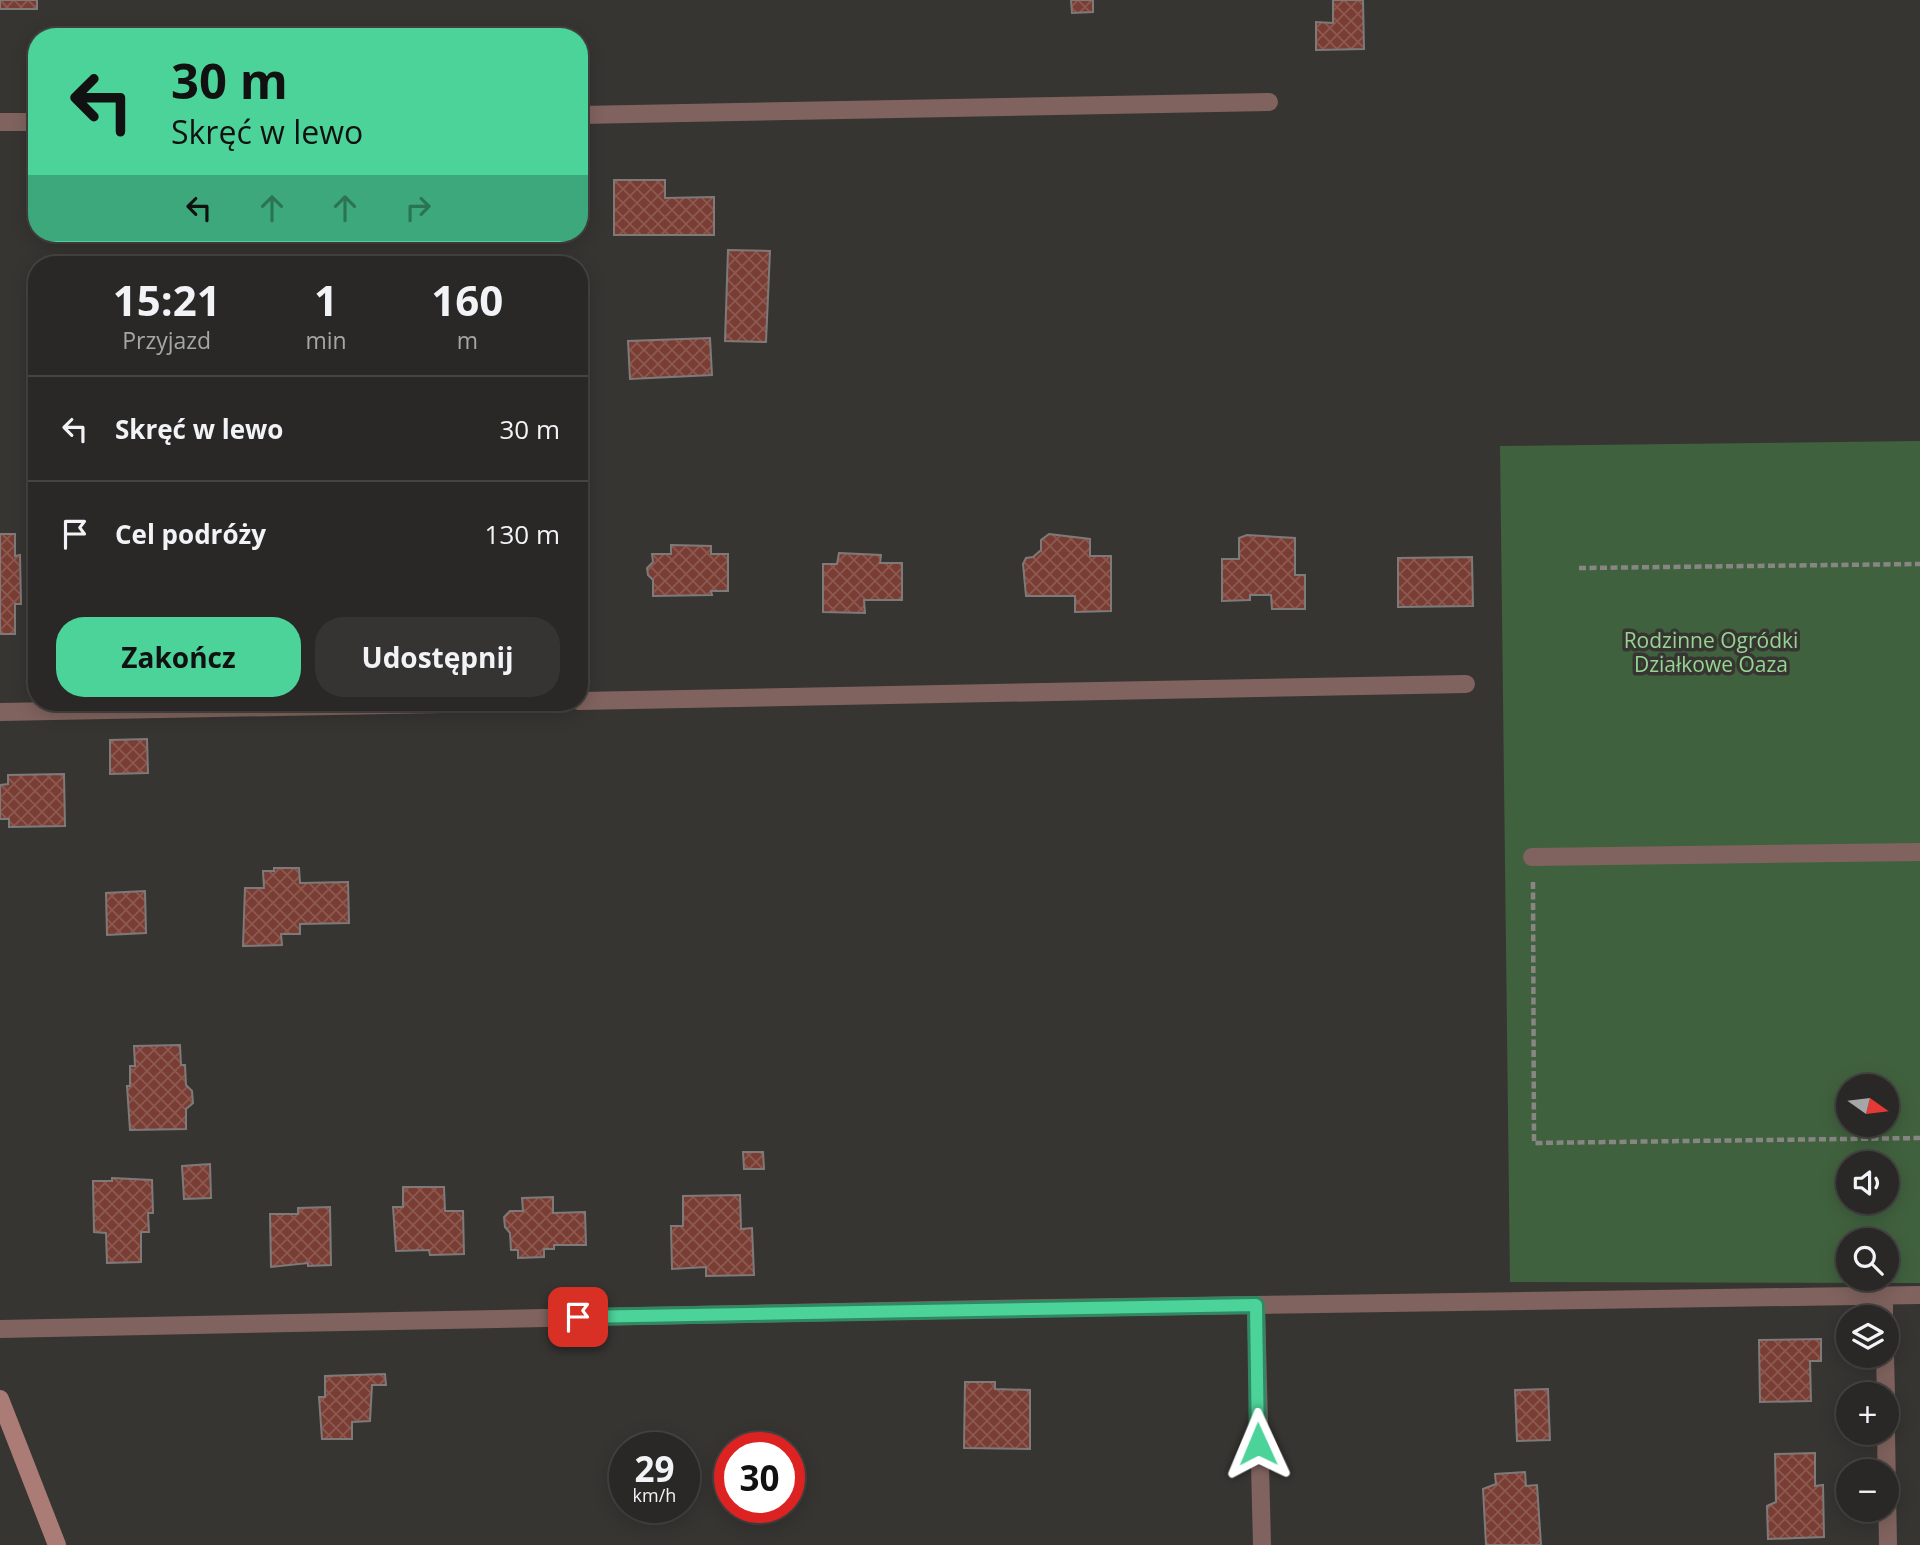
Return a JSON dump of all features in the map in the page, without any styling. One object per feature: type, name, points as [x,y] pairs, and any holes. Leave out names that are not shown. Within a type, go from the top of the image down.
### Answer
[{"type":"street","points":[[588,115],[1269,102]]},
{"type":"street","points":[[0,122],[28,122]]},
{"type":"street","points":[[588,701],[1466,684]]},
{"type":"street","points":[[0,712],[55,711]]},
{"type":"street","points":[[1532,857],[1920,852]]},
{"type":"street","points":[[0,1329],[1920,1295]]},
{"type":"street","points":[[1884,1296],[1884,1305]]},
{"type":"street","points":[[1256,1305],[1262,1545]]},
{"type":"street","points":[[0,1399],[57,1545]]},
{"type":"street","points":[[1886,1445],[1888,1545]]},
{"type":"path","points":[[1579,568],[1920,564]]},
{"type":"path","points":[[1532,857],[1534,1143],[1920,1138]]},
{"type":"green space","name":"Rodzinne Ogródki Działkowe Oaza","points":[[1920,441],[1920,1283],[1899,1283],[1899,1228],[1836,1228],[1836,1283],[1510,1282],[1500,446]]},
{"type":"building","points":[[0,0],[37,0],[37,9],[0,9]]},
{"type":"building","points":[[1071,0],[1093,0],[1093,12],[1072,13]]},
{"type":"building","points":[[1333,0],[1363,0],[1364,49],[1316,50],[1316,22],[1333,23]]},
{"type":"building","points":[[614,180],[665,180],[665,198],[714,197],[714,235],[614,235]]},
{"type":"building","points":[[728,250],[770,251],[766,342],[725,341]]},
{"type":"building","points":[[710,338],[712,375],[630,379],[628,341]]},
{"type":"building","points":[[0,534],[15,534],[15,556],[20,555],[21,604],[15,604],[15,634],[0,634]]},
{"type":"building","points":[[1049,534],[1090,539],[1090,556],[1111,556],[1111,611],[1075,612],[1075,596],[1026,596],[1023,564],[1026,558],[1033,557],[1041,550],[1041,540]]},
{"type":"building","points":[[1247,535],[1295,538],[1295,575],[1305,575],[1305,609],[1272,609],[1271,595],[1250,595],[1250,600],[1222,601],[1222,559],[1239,559],[1239,538]]},
{"type":"building","points":[[671,545],[711,546],[711,554],[728,554],[728,591],[711,591],[712,595],[653,596],[653,580],[648,575],[647,568],[653,562],[652,554],[671,554]]},
{"type":"building","points":[[839,553],[881,555],[880,563],[902,563],[902,600],[864,600],[865,613],[823,612],[823,564],[837,564]]},
{"type":"building","points":[[1472,557],[1473,606],[1398,607],[1398,558]]},
{"type":"building","points":[[147,739],[148,773],[110,774],[110,740]]},
{"type":"building","points":[[64,774],[65,826],[9,827],[9,819],[0,819],[0,785],[8,784],[8,775]]},
{"type":"building","points":[[274,868],[299,868],[300,883],[348,882],[349,923],[300,924],[300,934],[281,934],[282,945],[243,946],[245,888],[264,888],[263,871],[274,871]]},
{"type":"building","points":[[145,891],[146,933],[107,935],[106,893]]},
{"type":"building","points":[[180,1045],[181,1065],[185,1065],[186,1085],[192,1091],[193,1103],[186,1109],[186,1129],[130,1130],[127,1086],[130,1086],[130,1066],[135,1066],[134,1046]]},
{"type":"building","points":[[743,1152],[763,1152],[764,1169],[744,1169]]},
{"type":"building","points":[[210,1164],[211,1198],[184,1199],[182,1166]]},
{"type":"building","points":[[112,1178],[152,1180],[153,1213],[148,1213],[149,1232],[141,1232],[141,1262],[107,1263],[106,1233],[94,1232],[93,1181],[112,1181]]},
{"type":"building","points":[[403,1187],[444,1187],[445,1211],[463,1211],[464,1254],[430,1255],[429,1250],[396,1251],[393,1207],[403,1207]]},
{"type":"building","points":[[740,1195],[741,1229],[752,1228],[754,1275],[706,1276],[706,1267],[672,1269],[671,1226],[683,1226],[683,1196]]},
{"type":"building","points":[[553,1197],[553,1213],[585,1212],[586,1245],[554,1245],[554,1249],[544,1249],[544,1257],[518,1258],[518,1250],[511,1250],[510,1233],[505,1227],[504,1217],[510,1211],[523,1211],[522,1198]]},
{"type":"building","points":[[330,1207],[331,1265],[308,1266],[308,1263],[271,1267],[270,1214],[298,1214],[298,1208]]},
{"type":"building","points":[[1821,1339],[1821,1361],[1810,1361],[1811,1401],[1760,1402],[1759,1340]]},
{"type":"building","points":[[385,1374],[386,1385],[372,1385],[370,1421],[352,1422],[352,1439],[322,1439],[319,1397],[325,1397],[325,1376]]},
{"type":"building","points":[[965,1382],[995,1382],[995,1389],[1030,1390],[1030,1449],[964,1448]]},
{"type":"building","points":[[1548,1389],[1550,1440],[1517,1441],[1515,1390]]},
{"type":"building","points":[[1815,1453],[1815,1486],[1823,1485],[1824,1537],[1768,1539],[1767,1506],[1776,1502],[1775,1454]]},
{"type":"building","points":[[1525,1472],[1526,1486],[1537,1485],[1541,1545],[1486,1545],[1483,1489],[1496,1484],[1495,1474]]},
{"type":"route","points":[[578,1317],[1256,1305],[1258,1444]]}]
